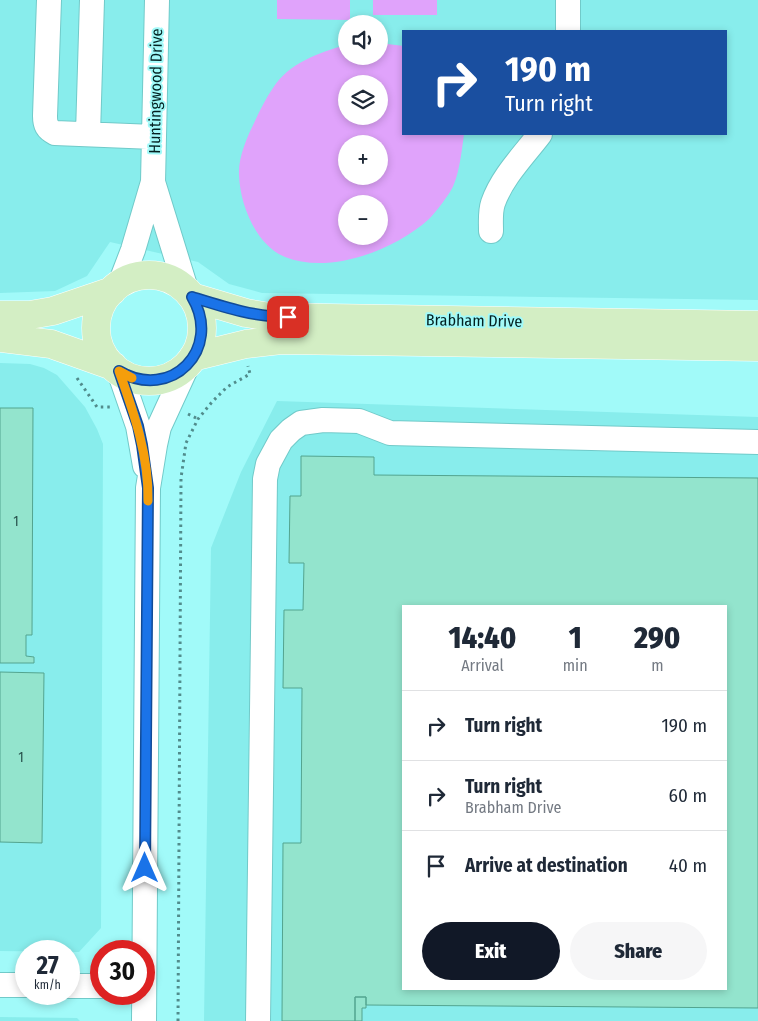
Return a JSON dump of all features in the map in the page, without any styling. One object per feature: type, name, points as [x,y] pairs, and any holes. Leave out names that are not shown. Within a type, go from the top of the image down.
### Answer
[{"type":"main road","points":[[0,315],[30,315],[53,311],[116,287],[136,276],[154,275],[171,280],[189,293],[200,311],[202,327],[200,343],[191,360],[176,373],[155,380],[140,380],[51,344],[0,338]]},
{"type":"main road","points":[[116,287],[106,297],[99,312],[97,329],[103,353],[116,369]]},
{"type":"main road","name":"Brabham Drive","points":[[189,293],[246,313],[270,317],[758,325]]},
{"type":"main road","name":"Brabham Drive","points":[[191,360],[246,344],[281,340],[758,347]]},
{"type":"street","points":[[49,0],[45,124],[49,130],[55,133],[154,137]]},
{"type":"street","points":[[88,134],[92,0]]},
{"type":"street","name":"Huntingwood Drive","points":[[116,287],[133,250],[153,182],[157,0]]},
{"type":"street","points":[[568,0],[568,30]]},
{"type":"street","points":[[491,231],[491,212],[498,192],[509,174],[539,135]]},
{"type":"street","name":"Huntingwood Drive","points":[[153,182],[189,293]]},
{"type":"street","points":[[148,488],[157,436],[191,360]]},
{"type":"street","points":[[116,369],[132,407],[142,445],[148,488],[144,940]]},
{"type":"street","points":[[258,1021],[265,479],[268,464],[281,440],[290,430],[301,423],[324,420],[359,421],[390,433],[758,442]]},
{"type":"street","points":[[0,985],[15,986]]},
{"type":"street","points":[[144,1005],[144,1021]]},
{"type":"path","points":[[178,1021],[181,478],[186,443],[198,419],[227,387],[250,374],[246,359],[246,344]]},
{"type":"path","points":[[74,375],[80,380],[97,406],[132,407]]},
{"type":"path","points":[[169,407],[181,410],[198,419]]},
{"type":"shaded area","points":[[0,0],[758,0],[758,300],[262,293],[229,284],[198,262],[110,242],[87,276],[55,291],[0,293]]},
{"type":"shaded area","points":[[277,0],[350,0],[350,15],[338,15],[338,20],[277,19]]},
{"type":"shaded area","points":[[373,0],[437,0],[437,15],[373,15]]},
{"type":"shaded area","points":[[388,44],[402,46],[402,135],[464,135],[456,180],[443,203],[429,219],[398,241],[361,256],[322,263],[303,262],[285,257],[275,251],[258,234],[246,211],[240,187],[239,168],[252,127],[273,88],[287,72],[305,60],[338,48],[338,65],[388,65]]},
{"type":"shaded area","points":[[0,363],[30,364],[44,368],[57,375],[85,407],[103,444],[101,928],[80,951],[80,940],[15,940],[15,951],[0,951]]},
{"type":"shaded area","points":[[277,401],[758,417],[758,1021],[204,1021],[211,548],[241,472]]},
{"type":"shaded area","points":[[0,1017],[77,1018],[80,1021],[0,1021]]},
{"type":"building","points":[[0,408],[33,408],[32,635],[26,635],[26,656],[34,657],[34,663],[0,663]]},
{"type":"building","points":[[301,456],[374,457],[374,475],[758,478],[758,1008],[366,1005],[366,997],[355,997],[355,1021],[282,1021],[283,843],[301,843],[302,688],[283,688],[284,610],[303,610],[304,563],[289,563],[290,496],[301,496]]},
{"type":"building","points":[[0,672],[44,673],[42,843],[0,842]]},
{"type":"building","points":[[355,997],[366,997],[366,1008],[362,1008],[362,1021],[355,1021]]},
{"type":"slow traffic","points":[[132,378],[119,371],[138,426],[148,488],[148,501]]},
{"type":"route","points":[[145,868],[148,488],[138,426],[119,371],[132,378],[147,381],[170,377],[188,364],[194,357],[202,335],[200,311],[192,297],[246,313],[270,317],[288,317]]}]
